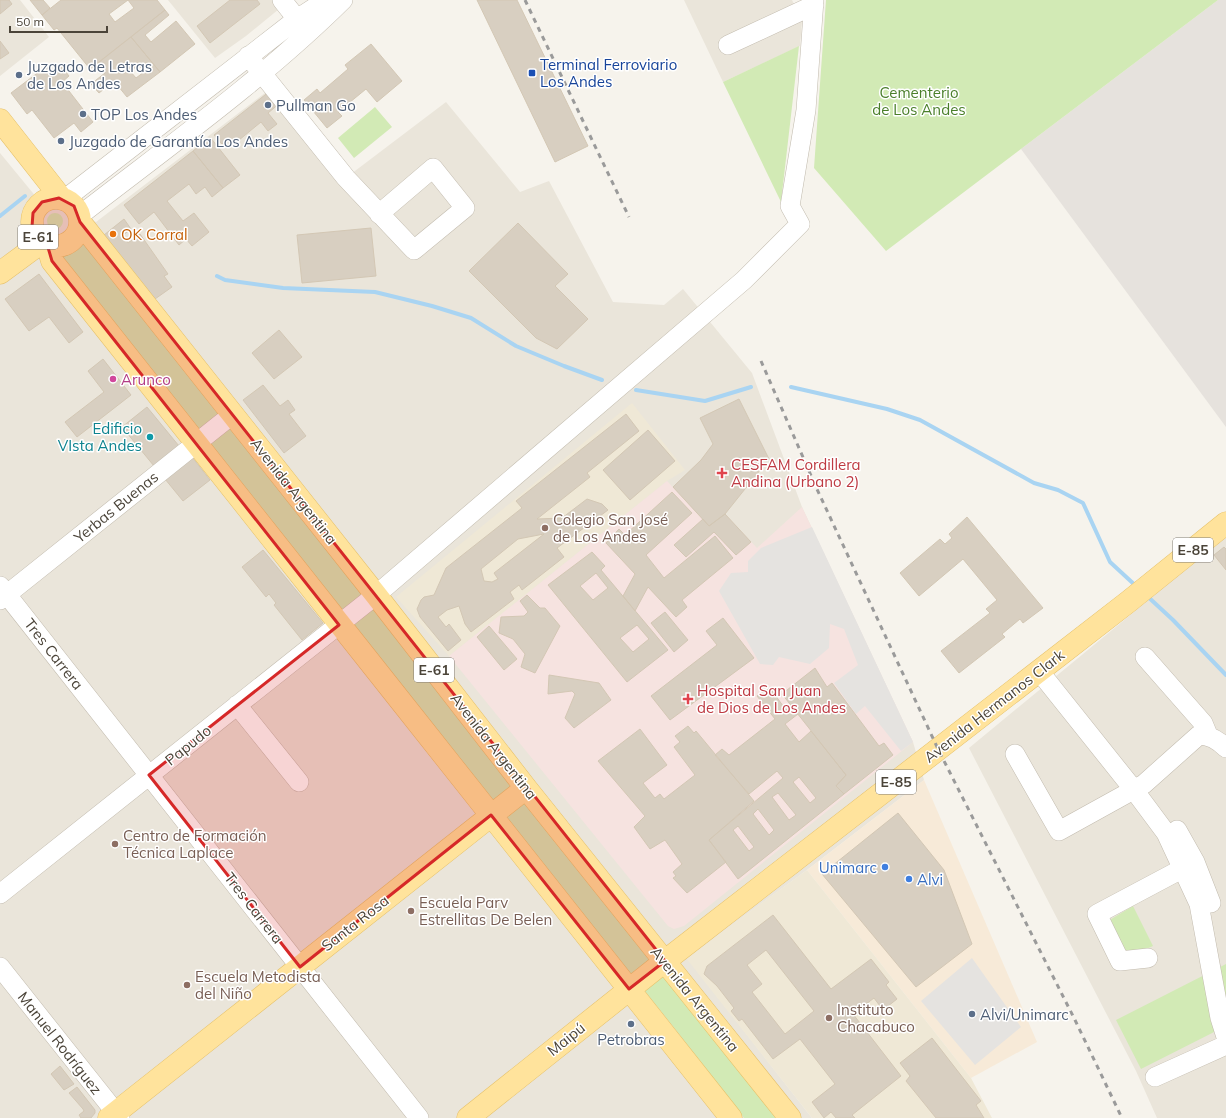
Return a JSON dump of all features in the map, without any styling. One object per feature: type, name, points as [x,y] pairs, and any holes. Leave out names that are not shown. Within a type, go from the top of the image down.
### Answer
[{"type":"main road","name":"E-61","points":[[0,120],[58,199]]},
{"type":"main road","name":"E-61","points":[[0,142],[58,199]]},
{"type":"main road","name":"E-61","points":[[58,199],[38,205],[33,213],[32,223],[52,261],[197,442],[339,625],[731,1118]]},
{"type":"main road","name":"Avenida Argentina","points":[[58,199],[74,206],[80,219],[526,788],[790,1118]]},
{"type":"main road","name":"E-61","points":[[41,239],[57,246],[62,245],[71,240],[78,232],[80,219]]},
{"type":"main road","points":[[0,256],[41,239]]},
{"type":"main road","points":[[0,273],[41,239]]},
{"type":"main road","name":"Avenida Hermanos Clark","points":[[665,961],[1160,577],[1226,522]]},
{"type":"main road","name":"Santa Rosa","points":[[115,1116],[526,788]]},
{"type":"main road","name":"Maipú","points":[[468,1118],[665,961]]},
{"type":"street","points":[[282,0],[297,19]]},
{"type":"street","points":[[58,199],[297,19],[326,0]]},
{"type":"street","points":[[80,219],[262,74],[309,33],[343,0]]},
{"type":"street","points":[[728,45],[812,2]]},
{"type":"street","name":"Papudo","points":[[0,894],[376,595],[744,280],[800,224],[790,206],[806,110],[812,2]]},
{"type":"street","points":[[248,56],[346,178],[379,214]]},
{"type":"street","name":"Yerbas Buenas","points":[[2,593],[233,414]]},
{"type":"street","name":"Tres Carrera","points":[[2,593],[150,775],[419,1118]]},
{"type":"street","points":[[1145,657],[1203,723],[1208,735]]},
{"type":"street","points":[[1043,667],[1139,787],[1177,829],[1189,865],[1210,901],[1211,935],[1220,1018],[1226,1037]]},
{"type":"street","points":[[237,705],[299,782]]},
{"type":"street","points":[[1015,754],[1059,832],[1139,787],[1199,735],[1208,735],[1226,748]]},
{"type":"street","points":[[1148,958],[1120,961],[1097,914],[1189,865]]},
{"type":"street","points":[[1211,935],[1226,983]]},
{"type":"street","name":"Manuel Rodríguez","points":[[0,968],[115,1116]]},
{"type":"street","points":[[1155,1077],[1226,1045]]},
{"type":"highlighted area","points":[[59,198],[74,206],[80,222],[665,961],[629,989],[491,815],[300,967],[149,775],[339,625],[52,261],[47,244],[39,239],[32,227],[33,213],[42,202]]},
{"type":"shaded area","points":[[0,0],[20,0],[49,37],[0,76]]},
{"type":"shaded area","points":[[168,0],[290,0],[246,36],[215,58]]},
{"type":"shaded area","points":[[684,0],[792,0],[802,21],[800,46],[723,82]]},
{"type":"shaded area","points":[[1218,0],[1226,0],[1226,427],[1021,149]]},
{"type":"shaded area","points":[[278,83],[351,174],[446,102],[520,192],[549,181],[613,302],[664,305],[683,289],[752,373],[802,507],[913,742],[924,780],[807,870],[687,958],[812,1118],[0,1118],[0,153],[37,198],[96,222]]},
{"type":"shaded area","name":"Colegio San José de Los Andes","points":[[632,403],[685,470],[667,481],[449,656],[396,597]]},
{"type":"shaded area","name":"Hospital San Juan de Dios de Los Andes","points":[[667,481],[709,526],[725,514],[757,548],[802,507],[913,742],[684,926],[674,929],[668,926],[449,656]]},
{"type":"shaded area","points":[[812,527],[913,742],[901,751],[865,706],[856,714],[834,683],[858,665],[844,629],[830,624],[829,648],[810,664],[779,657],[773,665],[760,664],[719,591],[731,573],[748,572],[748,561],[761,548]]},
{"type":"shaded area","points":[[1226,536],[1226,1118],[1157,1118],[1136,1071],[969,748]]},
{"type":"shaded area","points":[[924,780],[1037,1042],[971,1078],[807,870]]},
{"type":"shaded area","name":"Instituto Chacabuco","points":[[807,870],[971,1078],[992,1118],[812,1118],[686,958]]},
{"type":"shaded area","name":"Alvi/Unimarc","points":[[972,958],[1021,1027],[975,1065],[921,1001]]},
{"type":"green space","name":"Cementerio de Los Andes","points":[[826,0],[1218,0],[886,251],[814,168]]},
{"type":"green space","points":[[799,46],[781,202],[723,82]]},
{"type":"green space","points":[[375,107],[392,127],[354,158],[338,138]]},
{"type":"green space","points":[[55,213],[61,215],[63,221],[61,227],[55,229],[49,227],[47,221],[49,215]]},
{"type":"green space","points":[[83,240],[788,1118],[744,1118],[672,1025],[56,259]]},
{"type":"green space","points":[[1133,906],[1153,946],[1129,956],[1108,921]]},
{"type":"green space","points":[[1226,964],[1226,1026],[1141,1069],[1116,1020]]},
{"type":"building","points":[[0,0],[9,0],[12,4],[0,14]]},
{"type":"building","points":[[30,0],[43,0],[50,8],[42,15]]},
{"type":"building","points":[[61,0],[128,0],[157,0],[165,10],[90,69],[57,28],[54,30],[42,15]],"holes":[[[128,0],[134,8],[115,22],[109,14]]]},
{"type":"building","points":[[230,0],[257,0],[260,4],[210,43],[197,26]]},
{"type":"building","name":"Terminal Ferroviario Los Andes","points":[[477,0],[517,0],[588,146],[555,162]]},
{"type":"building","points":[[165,10],[169,15],[145,35],[151,42],[176,21],[195,44],[160,72],[131,37]]},
{"type":"building","points":[[131,37],[160,72],[127,97],[114,81],[99,93],[91,84],[105,73],[98,63]],"holes":[[[139,65],[144,72],[136,78],[130,71]]]},
{"type":"building","points":[[0,41],[9,53],[0,59]]},
{"type":"building","points":[[371,44],[402,81],[377,102],[366,89],[338,112],[342,116],[327,128],[304,100],[317,89],[320,93],[348,69],[345,65]]},
{"type":"building","points":[[48,65],[54,73],[62,67],[69,76],[62,82],[93,122],[81,132],[74,123],[54,138],[32,110],[27,114],[11,93]]},
{"type":"building","points":[[270,91],[280,103],[268,113],[277,124],[268,131],[261,122],[233,145],[228,139],[222,144],[214,135]]},
{"type":"building","points":[[210,137],[240,175],[223,188],[193,151]]},
{"type":"building","points":[[193,151],[223,188],[212,197],[205,187],[196,194],[189,184],[167,201],[183,221],[194,213],[209,232],[192,246],[186,239],[179,245],[154,212],[139,224],[124,205]]},
{"type":"building","points":[[124,219],[131,229],[123,235],[128,243],[140,234],[168,274],[164,276],[172,287],[155,299],[104,235]]},
{"type":"building","points":[[518,223],[568,274],[555,286],[588,319],[557,349],[536,338],[469,271]]},
{"type":"building","points":[[371,228],[376,276],[302,283],[297,235]]},
{"type":"building","points":[[39,274],[83,332],[69,343],[49,317],[29,331],[5,299]]},
{"type":"building","points":[[279,330],[302,357],[274,379],[252,353]]},
{"type":"building","points":[[103,359],[131,395],[77,437],[65,422],[104,392],[88,371]]},
{"type":"building","points":[[263,385],[280,406],[288,400],[295,410],[289,414],[306,436],[284,453],[243,400]]},
{"type":"building","name":"CESFAM Cordillera Andina (Urbano 2)","points":[[739,399],[769,459],[725,514],[709,526],[673,487],[701,460],[713,444],[700,418]]},
{"type":"building","name":"Edificio VIsta Andes","points":[[147,407],[179,446],[154,466],[122,427]]},
{"type":"building","points":[[626,414],[639,431],[587,473],[590,477],[537,519],[562,518],[587,499],[602,504],[608,510],[557,548],[564,557],[522,590],[519,585],[510,592],[514,599],[471,632],[465,624],[459,606],[447,610],[438,617],[446,627],[449,624],[461,640],[448,651],[420,617],[417,609],[421,600],[424,597],[434,595],[446,568],[522,508],[516,501]],"holes":[[[544,534],[494,573],[498,579],[492,582],[484,581],[481,569],[518,539]]]},
{"type":"building","points":[[648,430],[675,461],[630,500],[603,470]]},
{"type":"building","points":[[192,457],[210,480],[183,501],[165,479]]},
{"type":"building","points":[[672,492],[692,513],[646,555],[664,578],[715,536],[733,558],[682,600],[687,607],[676,617],[648,587],[635,611],[623,596],[635,574],[606,543],[619,529],[625,535]]},
{"type":"building","points":[[725,514],[751,542],[736,555],[714,532],[686,557],[674,545],[703,519],[709,526]]},
{"type":"building","points":[[967,517],[1043,608],[1023,623],[1020,619],[1002,634],[1005,637],[959,673],[941,651],[990,613],[986,609],[997,600],[963,559],[919,596],[900,573],[940,539],[945,544],[952,538],[949,534]]},
{"type":"building","points":[[1224,547],[1226,549],[1226,570],[1214,555]]},
{"type":"building","points":[[263,550],[323,623],[302,640],[274,605],[276,603],[269,594],[266,597],[242,567]]},
{"type":"building","points":[[592,552],[605,566],[601,570],[668,650],[627,682],[548,585]],"holes":[[[596,573],[608,588],[593,600],[580,586]],[[637,625],[649,639],[633,652],[620,638]]]},
{"type":"building","points":[[527,595],[540,608],[545,608],[560,626],[535,673],[521,667],[525,654],[513,639],[499,633],[501,617],[524,616],[528,612],[520,601]]},
{"type":"building","points":[[665,612],[688,640],[674,652],[651,623]]},
{"type":"building","points":[[723,618],[754,658],[670,720],[651,696],[717,645],[706,631]]},
{"type":"building","points":[[489,626],[517,659],[504,670],[477,637]]},
{"type":"building","points":[[815,668],[827,687],[832,683],[879,746],[884,743],[893,755],[844,794],[836,786],[846,775],[782,694]]},
{"type":"building","points":[[549,675],[599,683],[611,700],[574,728],[565,718],[575,694],[572,691],[548,694]]},
{"type":"building","points":[[770,688],[786,710],[791,705],[798,714],[785,724],[799,742],[811,731],[846,775],[836,786],[844,794],[738,879],[709,840],[783,778],[777,771],[749,794],[715,755],[722,749],[729,755],[775,719],[757,696]],"holes":[[[799,777],[816,798],[810,803],[793,782]],[[778,793],[796,815],[789,820],[772,797]],[[758,809],[774,830],[769,835],[753,814]],[[738,826],[754,847],[749,851],[733,830]]]},
{"type":"building","points":[[688,726],[694,733],[696,731],[754,801],[709,840],[726,862],[687,893],[673,878],[676,876],[673,872],[682,864],[665,840],[650,849],[634,827],[645,816],[598,761],[640,729],[667,765],[643,783],[655,798],[660,794],[664,799],[695,775],[674,747],[680,742],[675,736]]},
{"type":"building","points":[[898,813],[944,870],[972,944],[916,987],[822,874]]},
{"type":"building","points":[[773,915],[831,989],[871,959],[889,982],[886,985],[897,999],[883,1010],[874,998],[853,1014],[901,1076],[852,1115],[855,1118],[836,1118],[831,1112],[824,1118],[812,1102],[835,1084],[800,1039],[773,1059],[742,1019],[739,1021],[731,1011],[734,1008],[717,986],[704,974],[707,966]],"holes":[[[766,950],[814,1011],[785,1034],[752,992],[762,984],[747,965]]]},
{"type":"building","points":[[932,1038],[981,1101],[976,1105],[984,1118],[936,1118],[906,1081],[910,1076],[900,1063]]},
{"type":"building","points":[[60,1066],[74,1084],[64,1090],[51,1074]]},
{"type":"building","points":[[77,1087],[95,1110],[95,1113],[91,1118],[81,1118],[79,1115],[84,1111],[69,1093]]},
{"type":"waterway","points":[[0,216],[25,196]]},
{"type":"waterway","points":[[217,276],[225,280],[283,288],[375,292],[432,306],[471,318],[516,346],[602,380]]},
{"type":"waterway","points":[[636,390],[705,401],[751,387]]},
{"type":"waterway","points":[[791,387],[887,409],[920,420],[1034,483],[1058,490],[1083,503],[1110,562],[1136,586]]},
{"type":"waterway","points":[[1146,595],[1173,620],[1226,675]]},
{"type":"railway","points":[[525,0],[629,217]]},
{"type":"railway","points":[[761,361],[816,487],[938,749],[1075,1020],[1122,1118]]},
{"type":"place","name":"Terminal Ferroviario Los Andes","points":[[532,73]]},
{"type":"place","name":"Juzgado de Letras de Los Andes","points":[[19,75]]},
{"type":"place","name":"Pullman Go","points":[[268,105]]},
{"type":"place","name":"TOP Los Andes","points":[[83,114]]},
{"type":"place","name":"Juzgado de Garantía Los Andes","points":[[61,141]]},
{"type":"place","name":"OK Corral","points":[[113,234]]},
{"type":"place","name":"Arunco","points":[[113,379]]},
{"type":"place","name":"Edificio VIsta Andes","points":[[150,437]]},
{"type":"place","name":"CESFAM Cordillera Andina (Urbano 2)","points":[[722,473]]},
{"type":"place","name":"Colegio San José de Los Andes","points":[[545,528]]},
{"type":"place","name":"Hospital San Juan de Dios de Los Andes","points":[[688,699]]},
{"type":"place","name":"Centro de Formación Técnica Laplace","points":[[115,844]]},
{"type":"place","name":"Unimarc","points":[[885,867]]},
{"type":"place","name":"Alvi","points":[[909,879]]},
{"type":"place","name":"Escuela Parv Estrellitas De Belen","points":[[411,911]]},
{"type":"place","name":"Escuela Metodista del Niño","points":[[187,985]]},
{"type":"place","name":"Alvi/Unimarc","points":[[972,1014]]},
{"type":"place","name":"Instituto Chacabuco","points":[[829,1018]]},
{"type":"place","name":"Petrobras","points":[[631,1024]]}]
